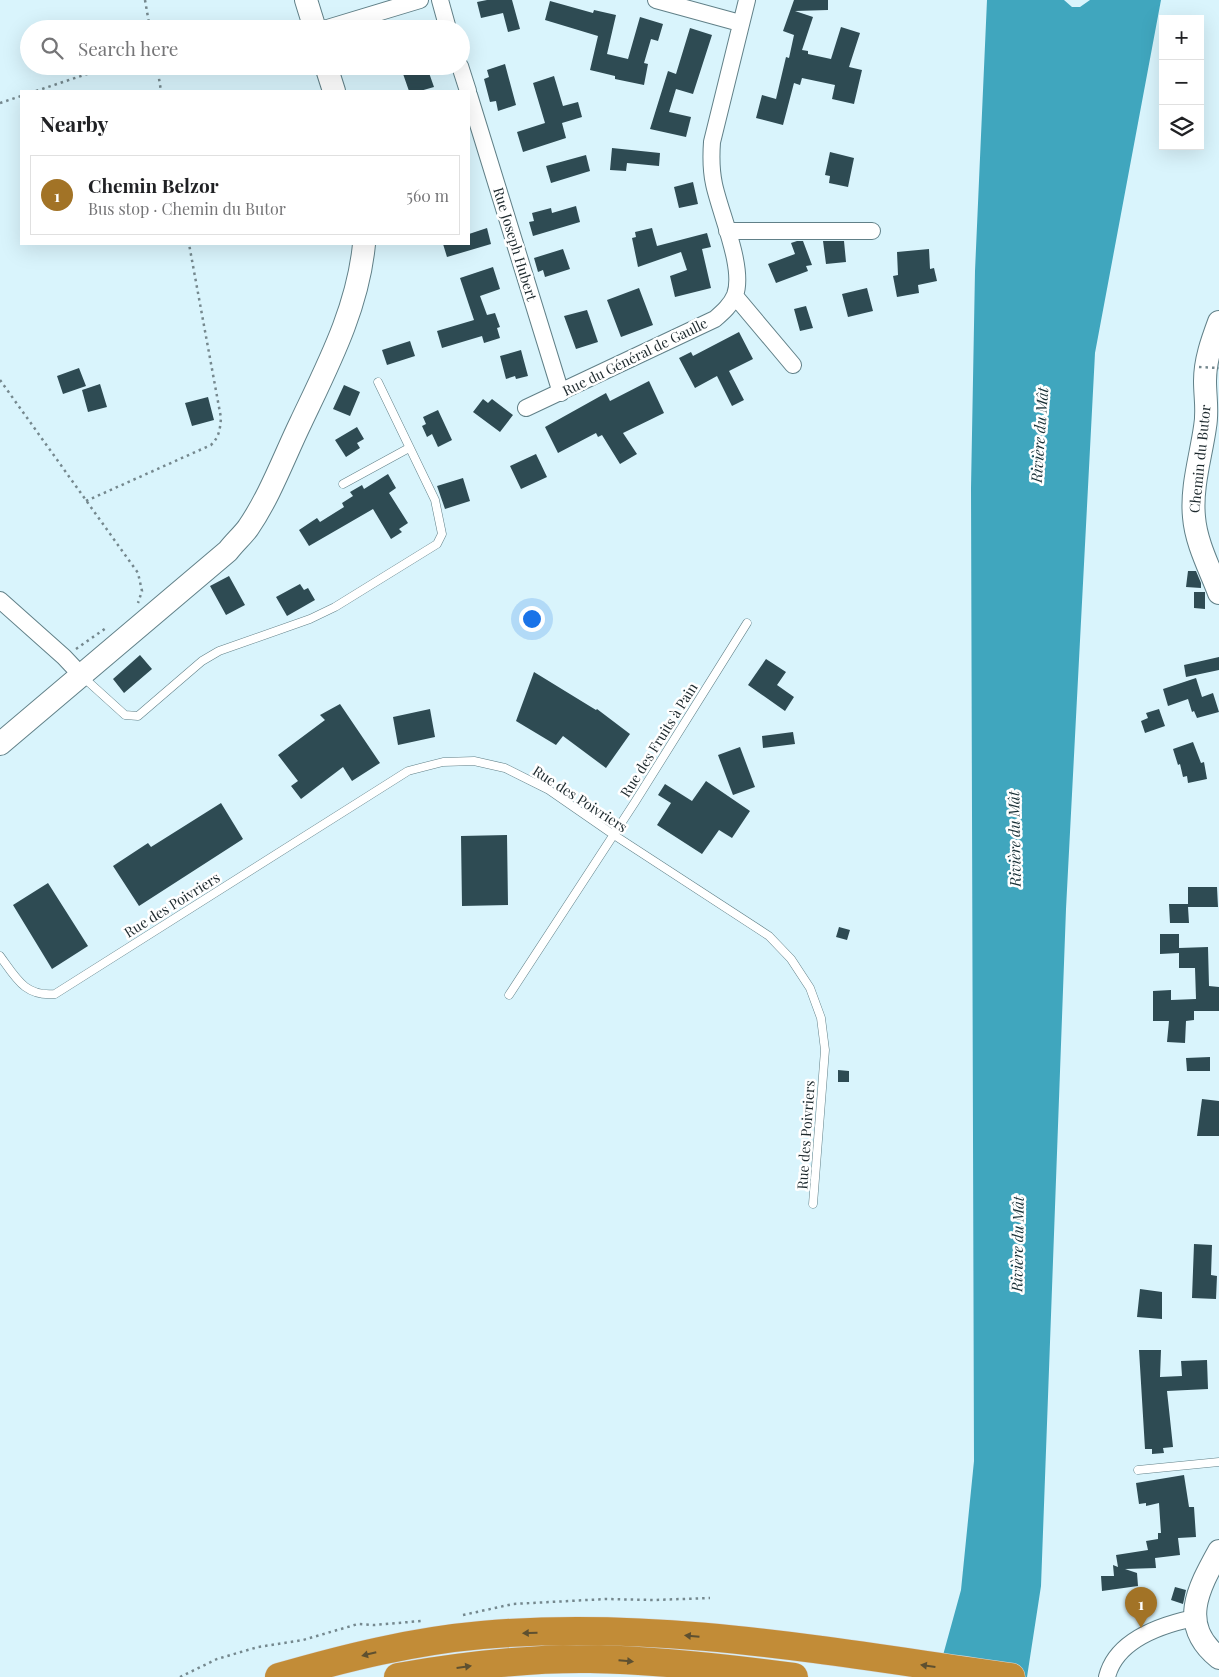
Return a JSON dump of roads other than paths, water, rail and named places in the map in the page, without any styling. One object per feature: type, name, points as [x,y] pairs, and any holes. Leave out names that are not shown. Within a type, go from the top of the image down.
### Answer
[{"type":"highway","points":[[279,1677],[375,1652],[421,1643],[483,1635],[613,1632],[741,1640],[1011,1677]]},
{"type":"highway","points":[[398,1677],[496,1663],[548,1660],[618,1660],[745,1670],[794,1677]]},
{"type":"main road","points":[[306,0],[312,20]]},
{"type":"main road","points":[[329,75],[334,90]]},
{"type":"main road","points":[[0,744],[228,551],[247,528],[264,500],[334,352],[351,309],[362,268],[364,245]]},
{"type":"main road","name":"Chemin du Butor","points":[[1219,322],[1206,366],[1205,428],[1194,504],[1196,531],[1219,593]]},
{"type":"main road","points":[[1219,1552],[1206,1574],[1197,1595],[1194,1618],[1202,1639],[1212,1653],[1219,1658]]},
{"type":"street","points":[[354,20],[420,0]]},
{"type":"street","points":[[440,0],[446,20]]},
{"type":"street","points":[[656,0],[740,23]]},
{"type":"street","points":[[747,0],[712,142],[713,182],[737,266],[738,282],[735,296],[793,364]]},
{"type":"street","points":[[463,75],[468,90]]},
{"type":"street","name":"Rue Joseph Hubert","points":[[470,98],[561,393]]},
{"type":"street","points":[[727,231],[872,231]]},
{"type":"street","name":"Rue du Général de Gaulle","points":[[526,408],[715,319],[727,308],[735,296]]},
{"type":"street","points":[[0,600],[64,657],[81,675]]},
{"type":"street","points":[[1107,1677],[1109,1669],[1124,1650],[1144,1634],[1170,1623],[1194,1618]]},
{"type":"lane","points":[[81,675],[125,716],[138,716],[202,661],[213,654],[310,619],[336,607],[437,544],[442,534],[435,500],[378,382]]},
{"type":"lane","points":[[343,484],[409,448]]},
{"type":"lane","name":"Rue des Fruits à Pain","points":[[509,995],[614,835],[747,624]]},
{"type":"lane","name":"Rue des Poivriers","points":[[0,956],[21,985],[32,992],[44,995],[55,994],[408,772],[443,762],[474,761],[505,768],[549,790],[614,835],[769,936],[791,959],[810,988],[820,1018],[825,1050],[813,1204]]},
{"type":"lane","points":[[1138,1470],[1219,1462]]},
{"type":"water","name":"Rivière du Mât","points":[[987,0],[1064,0],[1072,7],[1080,7],[1090,0],[1161,0],[1095,353],[1066,909],[1041,1586],[1027,1677],[937,1677],[961,1590],[974,1461],[971,488],[975,271]]},
{"type":"place","name":"Chemin Belzor","points":[[1141,1628]]}]
